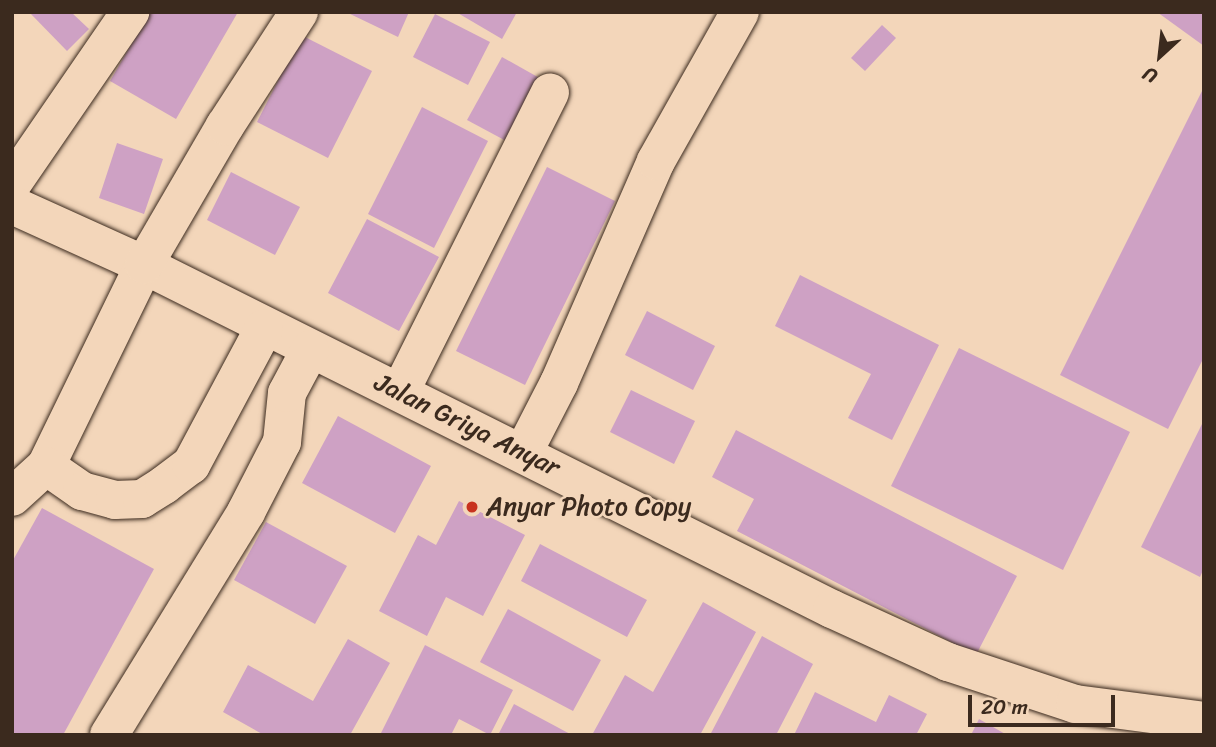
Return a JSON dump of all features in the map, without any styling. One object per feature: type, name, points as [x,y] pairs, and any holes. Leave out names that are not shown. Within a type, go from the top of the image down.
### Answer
[{"type":"street","points":[[12,184],[130,12]]},
{"type":"street","points":[[12,497],[46,466],[144,265],[225,126],[299,12]]},
{"type":"street","points":[[523,453],[559,383],[656,161],[740,12]]},
{"type":"street","points":[[400,392],[550,93]]},
{"type":"street","name":"Jalan Griya Anyar","points":[[12,205],[144,265],[264,328],[400,392],[832,609],[948,662],[1075,704],[1204,721]]},
{"type":"street","points":[[46,466],[82,491],[115,500],[142,499],[191,464],[264,328]]},
{"type":"street","points":[[109,735],[246,512],[282,442],[287,393],[310,349]]},
{"type":"building","points":[[29,12],[71,12],[89,29],[67,51]]},
{"type":"building","points":[[150,12],[238,12],[176,119],[110,81]]},
{"type":"building","points":[[346,12],[409,12],[398,37]]},
{"type":"building","points":[[456,12],[517,12],[502,39]]},
{"type":"building","points":[[1157,12],[1204,12],[1204,46]]},
{"type":"building","points":[[435,14],[490,42],[468,85],[413,57]]},
{"type":"building","points":[[882,25],[896,38],[865,71],[851,58]]},
{"type":"building","points":[[301,35],[372,71],[328,158],[257,122]]},
{"type":"building","points":[[502,57],[543,80],[508,142],[467,120]]},
{"type":"building","points":[[1204,87],[1204,357],[1168,429],[1060,375]]},
{"type":"building","points":[[422,107],[488,141],[434,248],[368,214]]},
{"type":"building","points":[[117,143],[163,159],[144,214],[99,198]]},
{"type":"building","points":[[547,167],[615,201],[525,385],[456,351]]},
{"type":"building","points":[[231,172],[300,207],[275,255],[207,220]]},
{"type":"building","points":[[367,219],[439,257],[399,331],[328,293]]},
{"type":"building","points":[[800,275],[939,345],[892,440],[848,418],[871,374],[775,326]]},
{"type":"building","points":[[647,311],[715,346],[693,390],[625,355]]},
{"type":"building","points":[[959,348],[1130,432],[1063,570],[891,486]]},
{"type":"building","points":[[631,390],[695,421],[674,464],[610,432]]},
{"type":"building","points":[[338,416],[431,466],[395,533],[302,483]]},
{"type":"building","points":[[1204,420],[1204,568],[1200,577],[1141,547]]},
{"type":"building","points":[[736,430],[1017,576],[976,655],[737,531],[754,499],[712,477]]},
{"type":"building","points":[[459,501],[525,535],[483,616],[446,597],[427,636],[379,611],[418,535],[436,545]]},
{"type":"building","points":[[42,508],[154,569],[63,735],[12,735],[12,562]]},
{"type":"building","points":[[266,522],[347,566],[315,624],[234,580]]},
{"type":"building","points":[[540,544],[647,600],[627,637],[521,581]]},
{"type":"building","points":[[703,602],[756,632],[700,735],[592,735],[625,675],[653,692]]},
{"type":"building","points":[[508,609],[601,660],[573,711],[480,662]]},
{"type":"building","points":[[762,636],[813,664],[776,735],[710,735]]},
{"type":"building","points":[[348,639],[390,663],[350,735],[264,735],[223,712],[248,665],[313,701]]},
{"type":"building","points":[[425,645],[513,690],[490,735],[459,719],[451,735],[380,735]]},
{"type":"building","points":[[815,692],[876,722],[889,695],[927,714],[916,735],[794,735]]},
{"type":"building","points":[[514,704],[572,735],[498,735]]},
{"type":"building","points":[[979,719],[1007,735],[971,735]]},
{"type":"place","name":"Anyar Photo Copy","points":[[472,507]]}]
